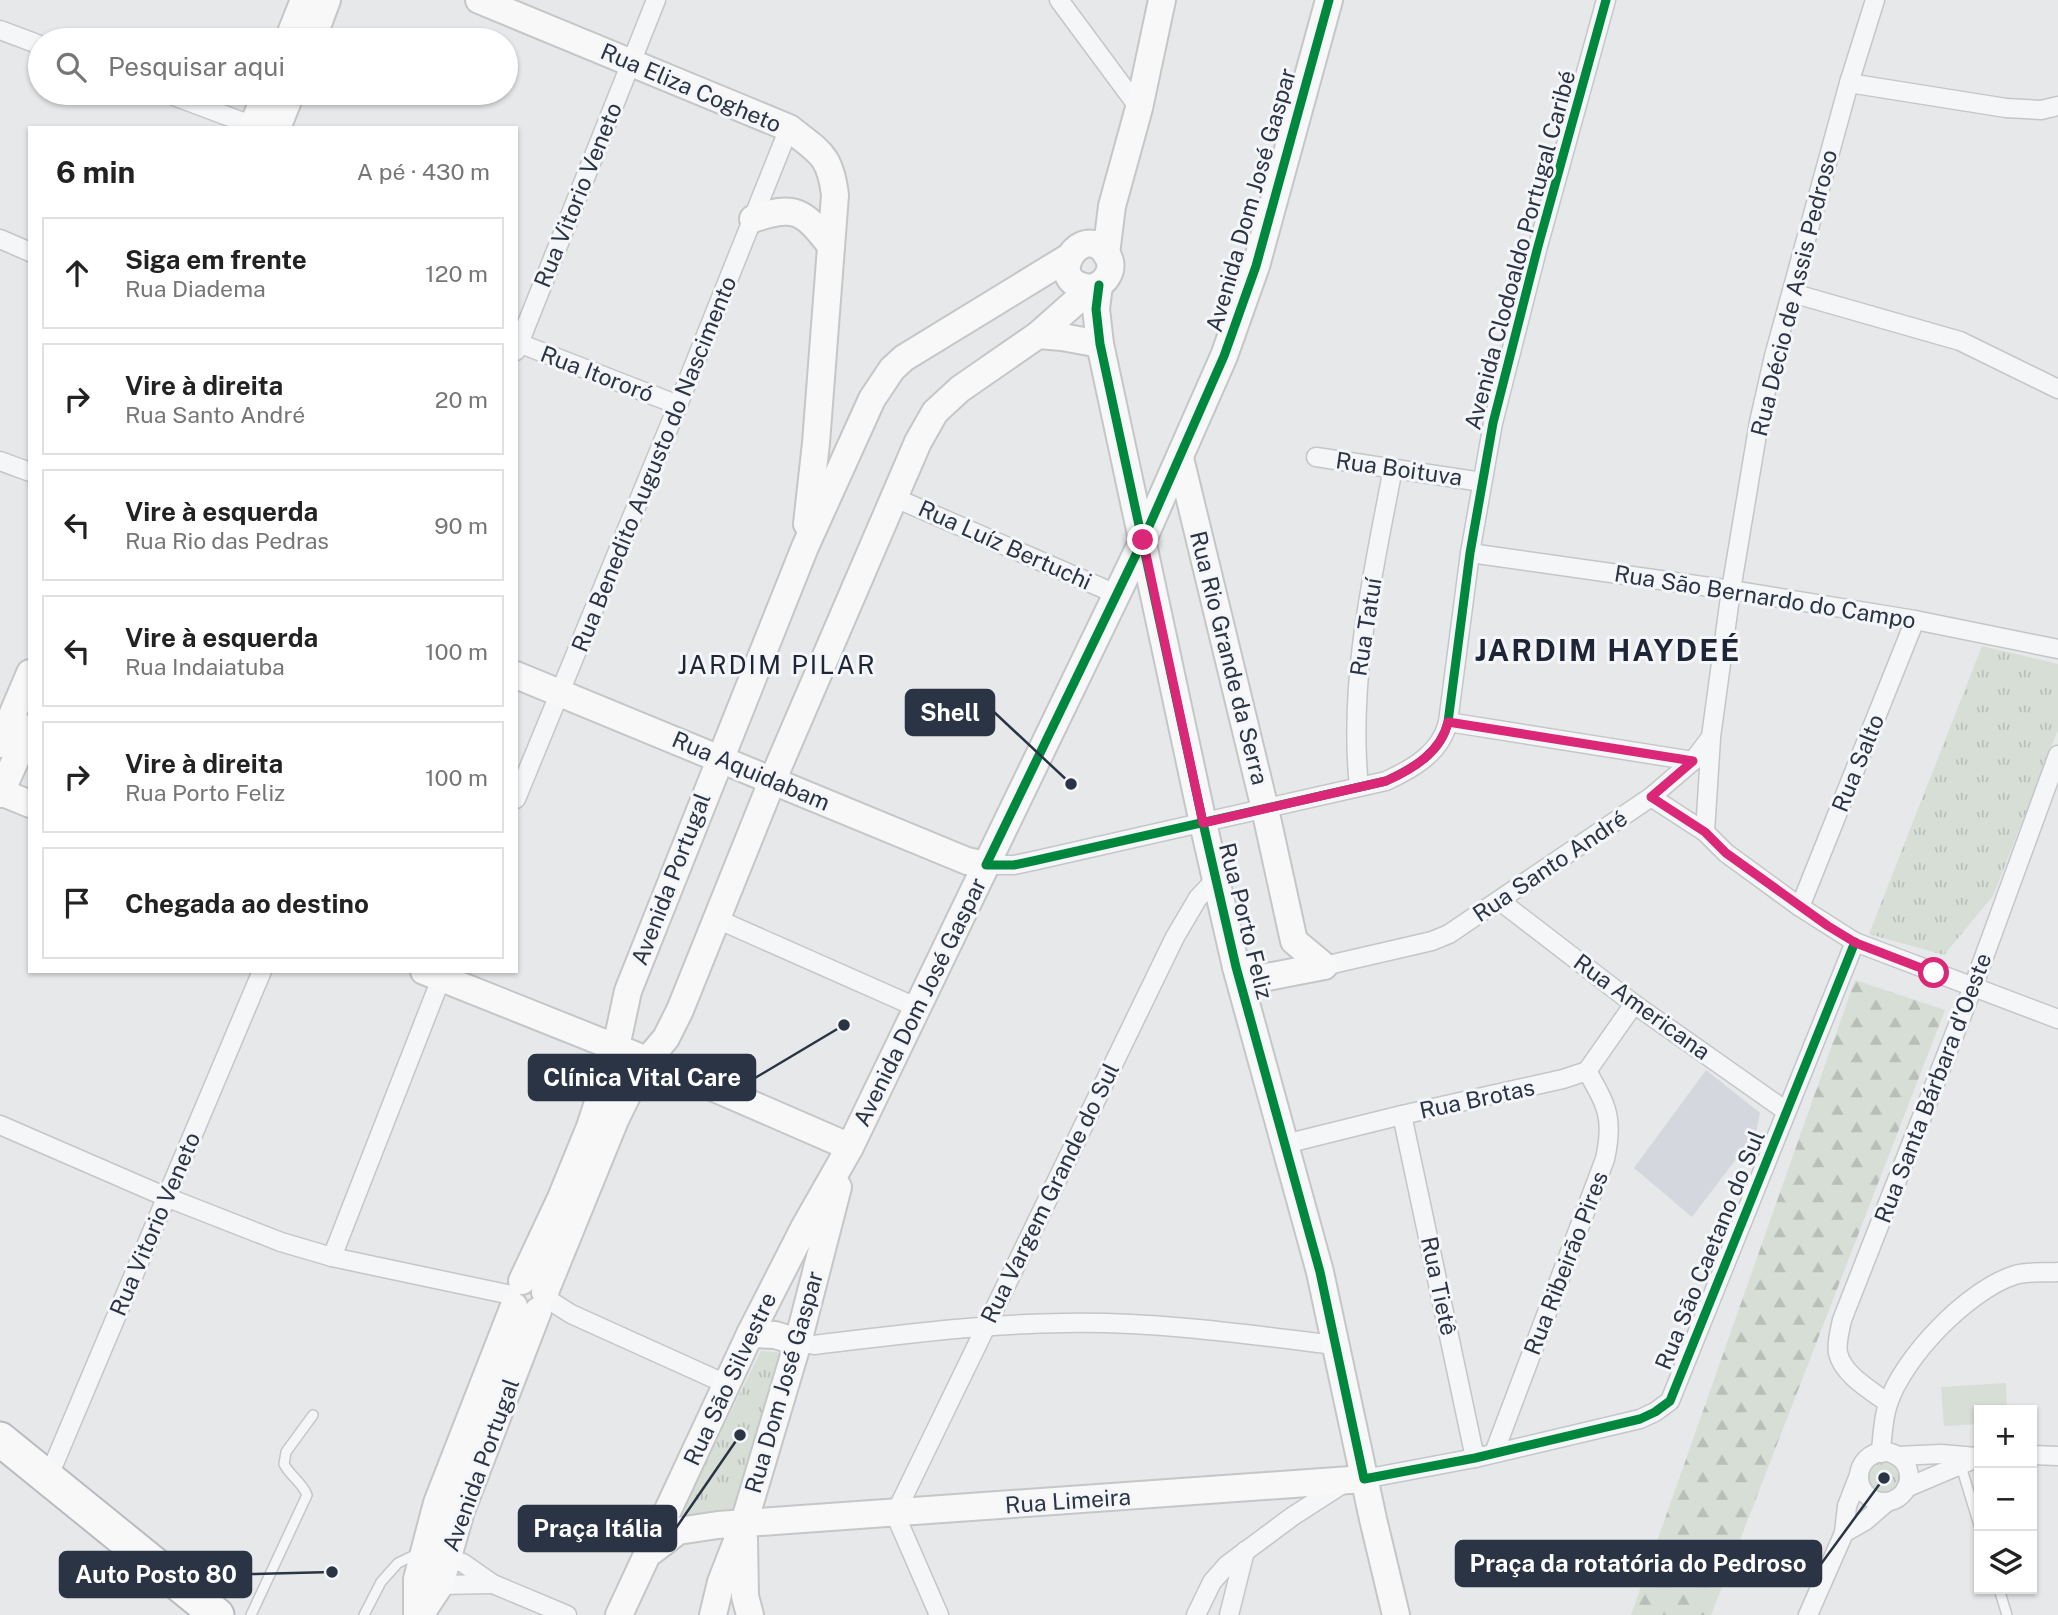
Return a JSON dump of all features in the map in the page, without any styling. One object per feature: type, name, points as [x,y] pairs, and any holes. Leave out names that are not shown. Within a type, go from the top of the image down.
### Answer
[{"type":"highway","points":[[0,1439],[217,1615]]},
{"type":"highway","points":[[0,1466],[185,1615]]},
{"type":"street","points":[[293,28],[304,0]]},
{"type":"street","points":[[316,28],[327,0]]},
{"type":"street","name":"Rua Eliza Cogheto","points":[[480,0],[789,128],[820,152],[832,172],[835,195],[816,443],[805,547]]},
{"type":"street","name":"Rua Vitorio Veneto","points":[[518,343],[656,0]]},
{"type":"street","points":[[1059,0],[1139,108]]},
{"type":"street","name":"Avenida Portugal","points":[[531,1299],[616,1046],[628,991],[719,757],[805,547],[872,399],[892,369],[904,358],[1086,252],[1112,206],[1139,108],[1162,0]]},
{"type":"street","name":"Avenida Dom José Gaspar","points":[[850,1147],[1180,458],[1241,310],[1329,0]]},
{"type":"street","name":"Avenida Clodoaldo Portugal Caribé","points":[[1448,722],[1470,553],[1508,362],[1606,0]]},
{"type":"street","name":"Rua Décio de Assis Pedroso","points":[[1731,590],[1759,422],[1849,83],[1875,0]]},
{"type":"street","points":[[0,30],[28,40]]},
{"type":"street","points":[[1849,83],[2006,108],[2049,108],[2058,117]]},
{"type":"street","points":[[199,105],[257,126]]},
{"type":"street","points":[[260,126],[264,105]]},
{"type":"street","points":[[261,126],[280,105]]},
{"type":"street","name":"Rua Benedito Augusto do Nascimento","points":[[518,794],[789,128]]},
{"type":"street","points":[[752,219],[776,211],[800,215],[813,223],[831,246]]},
{"type":"street","points":[[0,239],[28,250]]},
{"type":"street","points":[[1086,252],[1110,262],[1106,279],[1095,287],[1082,287],[1068,275],[1067,266],[1086,252]]},
{"type":"street","name":"Avenida Portugal","points":[[418,1615],[436,1555],[437,1503],[615,1120],[648,1059],[673,1026],[773,779],[918,442],[935,412],[960,389],[1038,335],[1095,287]]},
{"type":"street","name":"Rua Porto Feliz","points":[[1095,287],[1100,344],[1203,823],[1248,1013],[1320,1272],[1357,1480],[1396,1615]]},
{"type":"street","points":[[1792,293],[1960,341],[2058,389]]},
{"type":"street","points":[[1038,335],[1100,344]]},
{"type":"street","name":"Rua Itororó","points":[[518,345],[678,405]]},
{"type":"street","points":[[816,443],[841,466]]},
{"type":"street","name":"Rua Boituva","points":[[1316,457],[1482,482]]},
{"type":"street","name":"Rua Rio Grande da Serra","points":[[1180,458],[1294,941]]},
{"type":"street","points":[[0,461],[28,471]]},
{"type":"street","name":"Rua Tatuí","points":[[1359,787],[1355,729],[1356,689],[1363,628],[1393,468]]},
{"type":"street","name":"Rua Luíz Bertuchi","points":[[893,496],[1116,594]]},
{"type":"street","name":"Rua São Bernardo do Campo","points":[[1470,553],[1731,590],[1915,620],[2058,649]]},
{"type":"street","name":"Rua Santo André","points":[[1268,977],[1432,941],[1449,934],[1651,797],[1693,761],[1711,737],[1731,590]]},
{"type":"street","name":"Rua Salto","points":[[1800,907],[1915,620]]},
{"type":"street","name":"Rua Aquidabam","points":[[518,676],[967,861],[986,865]]},
{"type":"street","points":[[0,744],[28,678]]},
{"type":"street","points":[[986,865],[1023,863],[1386,781],[1406,772],[1424,759],[1438,745],[1446,732],[1448,722],[1693,761]]},
{"type":"street","points":[[28,732],[1,793],[28,803]]},
{"type":"street","points":[[1705,832],[1711,737]]},
{"type":"street","name":"Rua Santa Bárbara d'Oeste","points":[[1888,1404],[1845,1367],[1838,1353],[1838,1339],[1847,1308],[1973,988],[2058,755]]},
{"type":"street","points":[[1651,797],[1705,832],[1726,853],[1800,907],[1856,943],[2058,1019]]},
{"type":"street","name":"Rua Vargem Grande do Sul","points":[[895,1514],[1175,937],[1198,898],[1216,879]]},
{"type":"street","name":"Rua Americana","points":[[1500,901],[1634,1004],[1786,1111]]},
{"type":"street","points":[[717,919],[918,1008]]},
{"type":"street","points":[[1248,1013],[1268,977],[1294,941],[1324,966]]},
{"type":"street","name":"Rua São Caetano do Sul","points":[[1494,1454],[1640,1419],[1670,1401],[1856,943]]},
{"type":"street","points":[[1237,967],[1268,977]]},
{"type":"street","name":"Rua Vitorio Veneto","points":[[48,1478],[261,973]]},
{"type":"street","points":[[332,1257],[436,974],[648,1059],[850,1147]]},
{"type":"street","points":[[1587,1071],[1634,1004]]},
{"type":"street","name":"Rua Brotas","points":[[1285,1144],[1563,1079],[1587,1071]]},
{"type":"street","name":"Rua Ribeirão Pires","points":[[1494,1454],[1605,1158],[1610,1136],[1609,1116],[1587,1071]]},
{"type":"street","name":"Rua Tietê","points":[[1402,1115],[1475,1458]]},
{"type":"street","points":[[0,1125],[166,1197],[281,1242],[332,1257],[531,1299],[571,1314],[726,1384]]},
{"type":"street","name":"Rua São Silvestre","points":[[619,1615],[648,1555],[673,1521],[726,1384],[750,1334],[804,1227],[850,1147]]},
{"type":"street","name":"Rua Dom José Gaspar","points":[[713,1615],[721,1582],[744,1523],[798,1342],[824,1236],[850,1147]]},
{"type":"street","points":[[1889,1454],[1888,1404],[1909,1364],[1933,1336],[1985,1288],[2017,1274],[2058,1272]]},
{"type":"street","points":[[750,1334],[775,1335],[814,1345],[987,1325],[1066,1322],[1127,1324],[1335,1345]]},
{"type":"street","name":"Rua Limeira","points":[[673,1521],[744,1523],[895,1514],[1357,1480],[1494,1454]]},
{"type":"street","points":[[1889,1454],[1906,1465],[1906,1488]]},
{"type":"street","points":[[1808,1615],[1844,1533],[1847,1506],[1867,1458],[1889,1454],[1968,1458]]},
{"type":"street","points":[[2037,1455],[2058,1456]]},
{"type":"street","points":[[1844,1533],[1865,1521],[1887,1502],[1899,1497],[1906,1488],[1968,1458]]},
{"type":"street","points":[[1859,1474],[1861,1488],[1866,1495],[1878,1502],[1887,1502]]},
{"type":"street","points":[[1196,1615],[1218,1575],[1245,1551],[1293,1516],[1357,1480]]},
{"type":"street","points":[[895,1514],[939,1615]]},
{"type":"street","points":[[744,1523],[743,1571],[750,1615]]},
{"type":"street","points":[[1229,1615],[1245,1551]]},
{"type":"street","points":[[436,1555],[463,1563],[493,1584],[567,1615]]},
{"type":"street","points":[[428,1582],[493,1584]]},
{"type":"street","points":[[1196,1615],[1210,1611],[1222,1615]]},
{"type":"lane","points":[[251,1615],[307,1495],[303,1486],[292,1477],[284,1464],[286,1452],[313,1415]]},
{"type":"lane","points":[[1968,1458],[1974,1495]]},
{"type":"lane","points":[[364,1615],[382,1582],[398,1563],[436,1555]]},
{"type":"lane","points":[[2001,1594],[2007,1615]]},
{"type":"shaded area","points":[[1706,1070],[1760,1113],[1756,1133],[1692,1217],[1634,1168]]},
{"type":"green space","points":[[1982,646],[2058,664],[2058,730],[1993,896],[1944,955],[1869,934]]},
{"type":"green space","points":[[1855,980],[1945,1010],[1711,1615],[1631,1615]]},
{"type":"green space","points":[[761,1351],[785,1353],[736,1518],[675,1525]]},
{"type":"green space","points":[[2006,1383],[2007,1405],[1974,1405],[1974,1424],[1944,1426],[1941,1387]]},
{"type":"green space","points":[[1884,1456],[1899,1463],[1906,1478],[1899,1493],[1884,1500],[1869,1493],[1862,1478],[1869,1463]]},
{"type":"cycle path","points":[[1329,0],[1256,266],[1224,356],[1143,540],[986,865],[1014,865],[1386,781],[1424,759],[1439,743],[1448,722],[1470,553],[1493,423],[1537,250],[1606,0]]},
{"type":"cycle path","points":[[1099,285],[1096,309],[1100,344],[1203,823],[1236,967],[1320,1272],[1364,1479],[1475,1458],[1640,1419],[1670,1401],[1855,942]]},
{"type":"place","name":"Shell","points":[[1071,784]]},
{"type":"place","name":"Clínica Vital Care","points":[[844,1025]]},
{"type":"place","name":"Praça Itália","points":[[740,1435]]},
{"type":"place","name":"Praça da rotatória do Pedroso","points":[[1884,1478]]},
{"type":"place","name":"Auto Posto 80","points":[[332,1572]]},
{"type":"district","name":"JARDIM HAYDEÉ","points":[[1608,651]]},
{"type":"district","name":"JARDIM PILAR","points":[[777,665]]},
{"type":"route","points":[[1143,540],[1203,823],[1386,781],[1406,772],[1424,759],[1438,745],[1446,732],[1448,722],[1693,761],[1651,797],[1705,832],[1726,853],[1828,926],[1856,943],[1934,973]]}]
